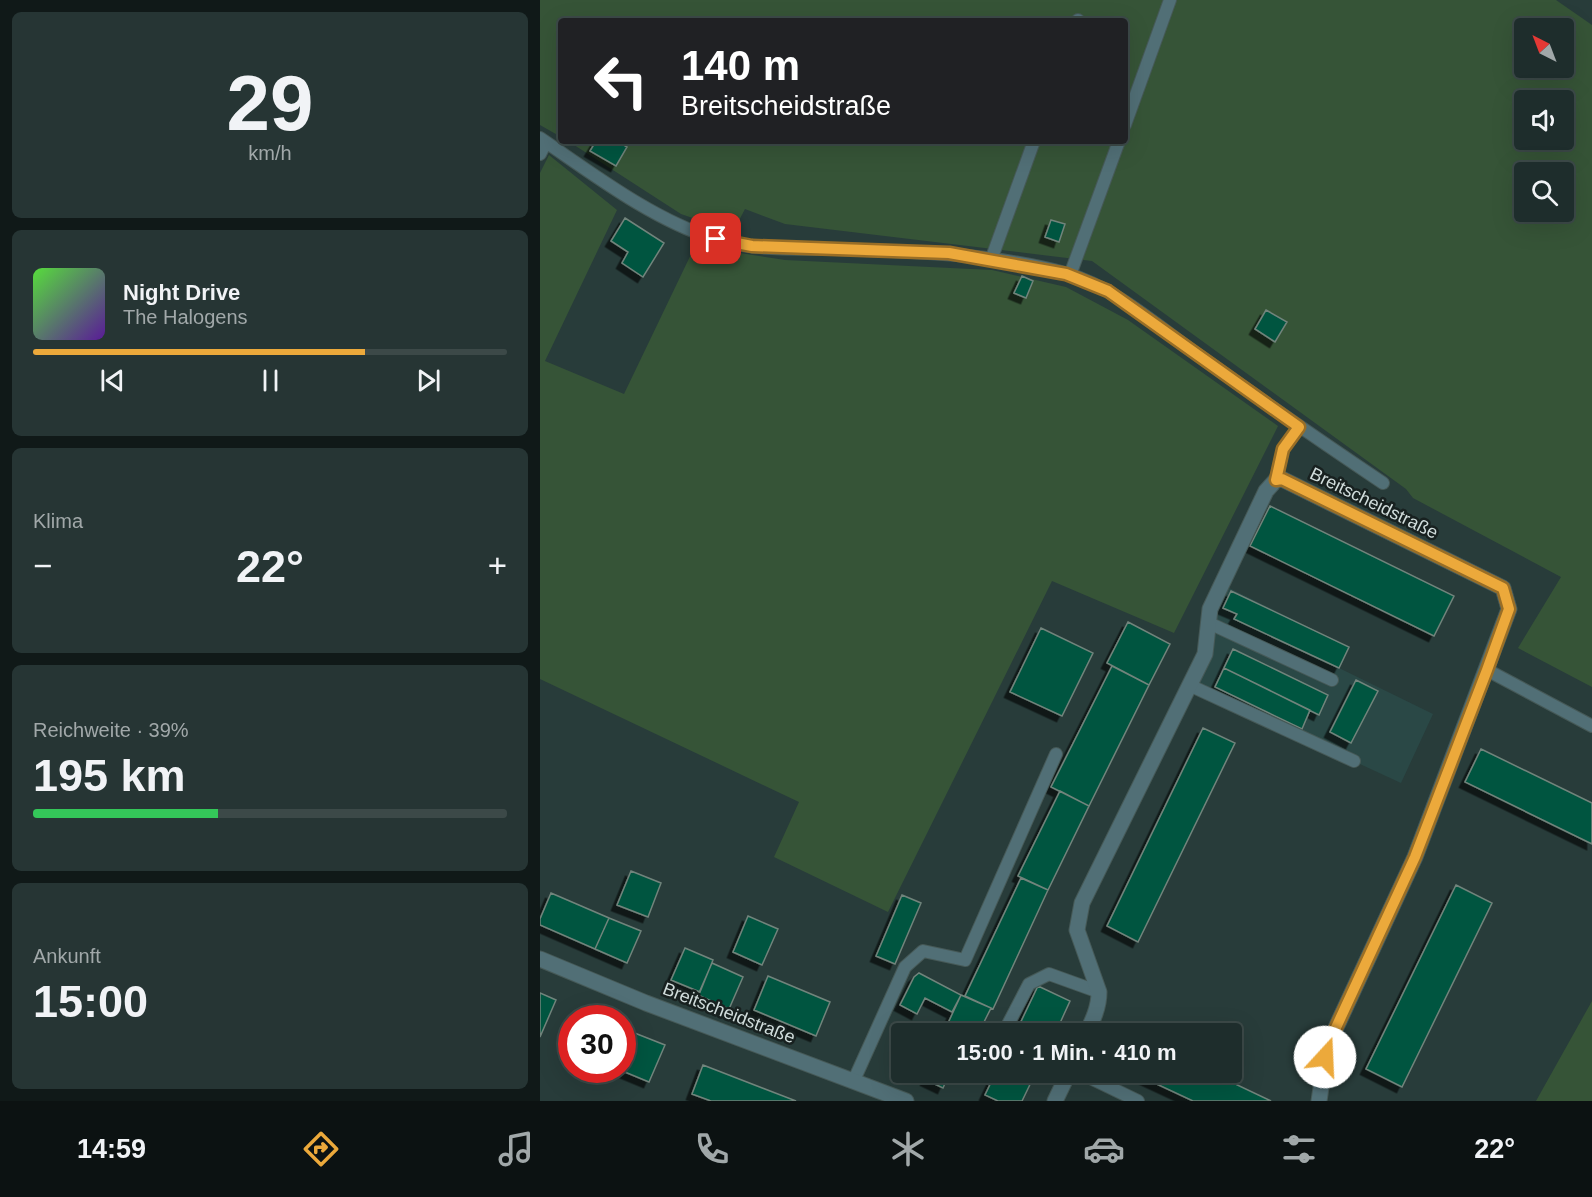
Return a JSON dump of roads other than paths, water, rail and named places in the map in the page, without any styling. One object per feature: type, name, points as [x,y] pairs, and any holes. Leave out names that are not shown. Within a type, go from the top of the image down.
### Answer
[{"type":"street","name":"Breitscheidstraße","points":[[1276,480],[1282,479],[1503,588],[1509,609],[1415,857],[1327,1047],[1318,1101]]},
{"type":"street","points":[[1091,1023],[1099,992],[1077,930],[1082,903],[1205,654],[1210,609],[1266,491],[1276,480]]},
{"type":"street","name":"Breitscheidstraße","points":[[540,959],[657,1007],[854,1080],[885,1097],[906,1101]]},
{"type":"street","points":[[1055,1101],[1064,1083]]},
{"type":"lane","points":[[1128,117],[1170,0]]},
{"type":"lane","points":[[540,154],[543,140],[671,222],[716,239],[752,246],[949,253],[1070,275],[1108,291],[1299,427],[1383,483]]},
{"type":"lane","points":[[991,260],[1033,144]]},
{"type":"lane","points":[[1070,275],[1118,144]]},
{"type":"lane","points":[[1276,480],[1283,449],[1299,427]]},
{"type":"lane","points":[[1209,623],[1332,680]]},
{"type":"lane","points":[[1487,670],[1592,726]]},
{"type":"lane","points":[[1190,685],[1354,761]]},
{"type":"lane","points":[[854,1080],[905,967],[923,951],[965,960],[1056,754]]},
{"type":"lane","points":[[1009,1023],[1029,984],[1049,974],[1099,992]]},
{"type":"lane","points":[[1101,1083],[1138,1101]]}]
